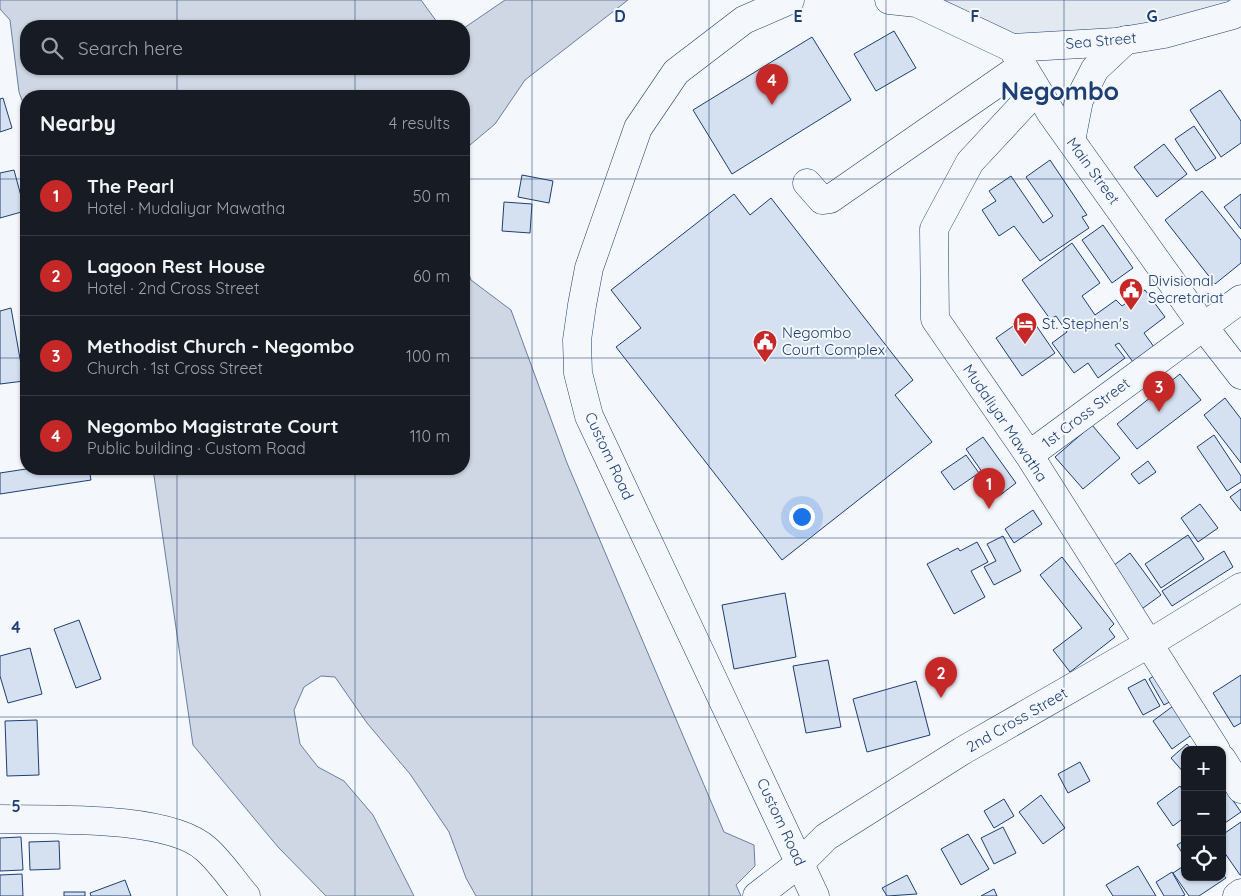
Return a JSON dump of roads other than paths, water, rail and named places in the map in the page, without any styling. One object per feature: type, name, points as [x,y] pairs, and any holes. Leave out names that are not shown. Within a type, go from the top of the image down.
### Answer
[{"type":"street","name":"Custom Road","points":[[790,0],[753,10],[676,72],[638,128],[589,268],[578,340],[578,373],[589,416],[815,896]]},
{"type":"street","points":[[807,183],[822,200],[830,199],[1017,57],[915,2],[889,0]]},
{"type":"street","name":"Sea Street","points":[[1017,57],[1164,34],[1238,17]]},
{"type":"street","points":[[1072,141],[1079,100],[1095,69],[1126,40]]},
{"type":"street","name":"Main Street","points":[[1017,57],[1036,90],[1203,326],[1241,375]]},
{"type":"street","name":"Mudaliyar Mawatha","points":[[1036,90],[970,162],[934,229],[935,319],[1028,455],[1214,746]]},
{"type":"street","name":"1st Cross Street","points":[[1028,455],[1241,299]]},
{"type":"street","name":"2nd Cross Street","points":[[756,896],[800,863],[826,837],[962,751],[1150,644],[1241,587]]},
{"type":"street","points":[[1226,765],[1241,789]]},
{"type":"street","points":[[0,818],[136,823],[185,837],[206,848],[246,896]]},
{"type":"street","points":[[1237,896],[1241,893]]},
{"type":"place","name":"Negombo Magistrate Court","points":[[772,105]]},
{"type":"place","name":"Divisional Secretariat","points":[[1131,311]]},
{"type":"place","name":"St. Stephen's","points":[[1025,345]]},
{"type":"place","name":"Negombo Court Complex","points":[[765,363]]},
{"type":"place","name":"Methodist Church - Negombo","points":[[1159,412]]},
{"type":"place","name":"The Pearl","points":[[989,509]]},
{"type":"place","name":"Lagoon Rest House","points":[[941,698]]},
{"type":"district","name":"Negombo","points":[[1060,91]]}]
